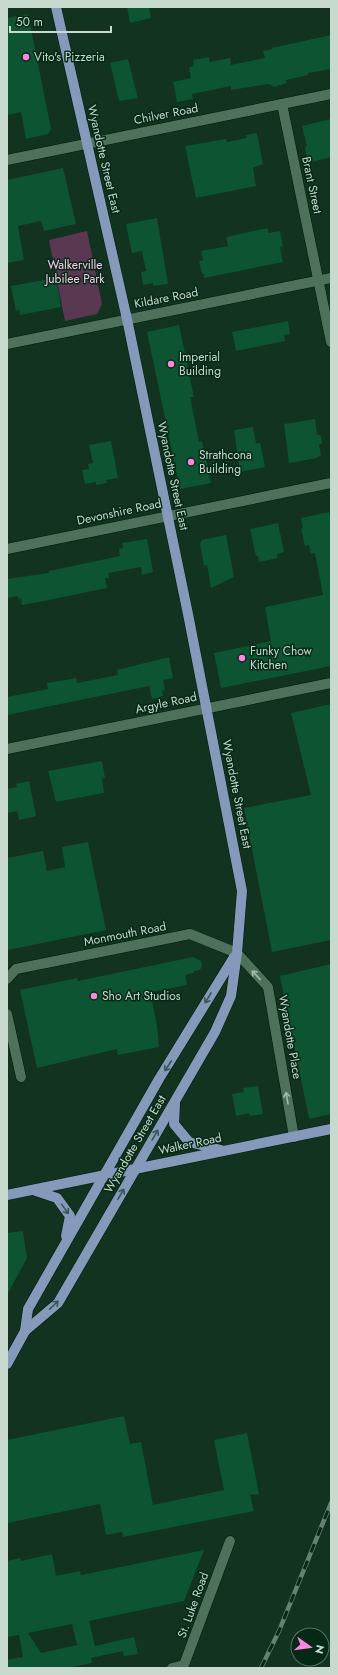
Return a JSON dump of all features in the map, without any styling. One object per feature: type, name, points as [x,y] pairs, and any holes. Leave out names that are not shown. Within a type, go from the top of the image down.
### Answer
[{"type":"main road","name":"Wyandotte Street East","points":[[24,1331],[58,1303],[215,1032],[231,996],[237,954],[242,891],[168,516],[126,319],[56,7]]},
{"type":"main road","name":"Wyandotte Street East","points":[[7,1364],[24,1331],[28,1309],[159,1079],[237,954]]},
{"type":"main road","points":[[175,1100],[174,1124],[189,1142],[223,1150]]},
{"type":"main road","name":"Walker Road","points":[[7,1195],[331,1129]]},
{"type":"main road","points":[[33,1190],[57,1198],[70,1216],[64,1245]]},
{"type":"street","name":"Chilver Road","points":[[7,160],[331,94]]},
{"type":"street","name":"Brant Street","points":[[282,104],[331,342]]},
{"type":"street","name":"Kildare Road","points":[[7,344],[331,278]]},
{"type":"street","name":"Devonshire Road","points":[[7,549],[331,483]]},
{"type":"street","name":"Argyle Road","points":[[7,749],[331,683]]},
{"type":"street","name":"Monmouth Road","points":[[7,978],[16,969],[190,934],[237,954]]},
{"type":"street","name":"Wyandotte Place","points":[[237,954],[268,987],[294,1137]]},
{"type":"street","points":[[7,1014],[21,1077]]},
{"type":"street","name":"St. Luke Road","points":[[172,1668],[184,1665],[230,1541]]},
{"type":"green space","name":"Walkerville Jubilee Park","points":[[87,231],[102,304],[97,314],[65,321],[49,240]]},
{"type":"building","points":[[127,7],[149,7],[151,18],[130,23]]},
{"type":"building","points":[[28,14],[51,129],[48,134],[26,139],[21,112],[7,115],[7,18]]},
{"type":"building","points":[[331,35],[331,69],[308,73],[308,75],[286,80],[287,83],[274,87],[269,84],[231,90],[231,86],[192,94],[193,99],[177,102],[173,82],[191,78],[189,67],[194,66],[193,60],[209,57],[210,62],[230,58],[231,65],[265,58],[263,51],[272,48]]},
{"type":"building","points":[[128,59],[138,98],[119,101],[110,63]]},
{"type":"building","points":[[331,119],[331,157],[308,163],[305,147],[307,146],[302,126]]},
{"type":"building","points":[[257,133],[263,164],[253,168],[256,186],[196,198],[185,146],[226,139],[227,142],[247,138],[246,135]]},
{"type":"building","points":[[63,168],[76,224],[44,231],[41,221],[18,226],[24,260],[7,263],[7,180]]},
{"type":"building","points":[[157,218],[168,284],[153,286],[153,283],[143,285],[141,272],[146,271],[142,251],[132,253],[126,224]]},
{"type":"building","points":[[268,228],[268,233],[280,231],[283,246],[280,247],[283,262],[204,278],[199,261],[203,261],[201,251],[228,246],[226,237]]},
{"type":"building","points":[[56,278],[61,307],[20,315],[19,310],[16,311],[11,286]]},
{"type":"building","points":[[288,321],[290,334],[284,335],[285,341],[236,351],[232,332]]},
{"type":"building","points":[[179,325],[194,397],[190,397],[199,442],[202,441],[211,483],[180,489],[147,332]]},
{"type":"building","points":[[315,419],[317,434],[321,436],[322,443],[319,445],[321,455],[317,458],[289,463],[284,424]]},
{"type":"building","points":[[253,427],[256,443],[260,443],[265,467],[240,472],[234,430]]},
{"type":"building","points":[[111,441],[118,478],[106,480],[107,483],[96,485],[96,482],[85,484],[82,470],[89,469],[88,464],[93,463],[89,445]]},
{"type":"building","points":[[329,512],[331,521],[331,666],[221,688],[214,653],[271,641],[265,607],[323,595],[315,553],[311,554],[309,545],[305,546],[301,529],[303,528],[301,518]]},
{"type":"building","points":[[278,523],[284,552],[277,554],[278,558],[259,562],[258,556],[256,556],[250,529]]},
{"type":"building","points":[[226,535],[234,577],[211,588],[207,565],[204,566],[200,543],[201,540]]},
{"type":"building","points":[[147,539],[153,572],[142,575],[141,567],[108,573],[109,578],[105,578],[107,588],[39,602],[22,605],[21,598],[18,599],[18,596],[7,598],[7,579],[49,573],[49,571],[120,556],[119,549],[123,548],[122,543]]},
{"type":"building","points":[[169,657],[173,678],[163,680],[165,690],[162,691],[163,696],[152,699],[149,686],[7,715],[7,697],[48,689],[47,683],[76,678],[77,683],[118,675],[117,670]]},
{"type":"building","points":[[331,704],[331,940],[272,952],[244,808],[311,795],[291,713]]},
{"type":"building","points":[[102,761],[105,778],[102,779],[104,793],[56,802],[48,771]]},
{"type":"building","points":[[29,781],[36,816],[19,820],[17,811],[7,813],[7,789],[17,787],[16,784]]},
{"type":"building","points":[[88,842],[106,930],[8,950],[7,858],[43,851],[47,871],[65,867],[62,847]]},
{"type":"building","points":[[193,957],[201,961],[202,966],[200,970],[185,975],[187,985],[150,992],[157,1025],[159,1047],[118,1055],[117,1049],[37,1068],[20,990],[77,978],[78,981]]},
{"type":"building","points":[[331,964],[331,1114],[309,1119],[280,976]]},
{"type":"building","points":[[258,1086],[263,1114],[250,1116],[249,1113],[236,1116],[232,1094],[244,1092],[243,1088]]},
{"type":"building","points":[[23,1231],[27,1258],[7,1295],[7,1233]]},
{"type":"building","points":[[124,1416],[130,1444],[141,1442],[153,1505],[224,1490],[214,1440],[247,1433],[259,1494],[250,1495],[254,1511],[123,1537],[122,1532],[106,1535],[100,1504],[7,1523],[7,1440]]},
{"type":"building","points":[[204,1550],[184,1601],[89,1621],[95,1646],[134,1637],[138,1654],[124,1656],[123,1651],[91,1658],[92,1663],[67,1668],[7,1668],[7,1660],[23,1657],[19,1635],[7,1637],[7,1561],[20,1558],[21,1561],[52,1554],[56,1576],[80,1571],[81,1575]],"holes":[[[72,1624],[77,1645],[41,1653],[28,1633]]]},
{"type":"railway","points":[[261,1668],[279,1631],[331,1503]]},
{"type":"place","name":"Vito's Pizzeria","points":[[26,57]]},
{"type":"place","name":"Imperial Building","points":[[171,364]]},
{"type":"place","name":"Strathcona Building","points":[[191,462]]},
{"type":"place","name":"Funky Chow Kitchen","points":[[242,658]]},
{"type":"place","name":"Sho Art Studios","points":[[94,996]]}]
